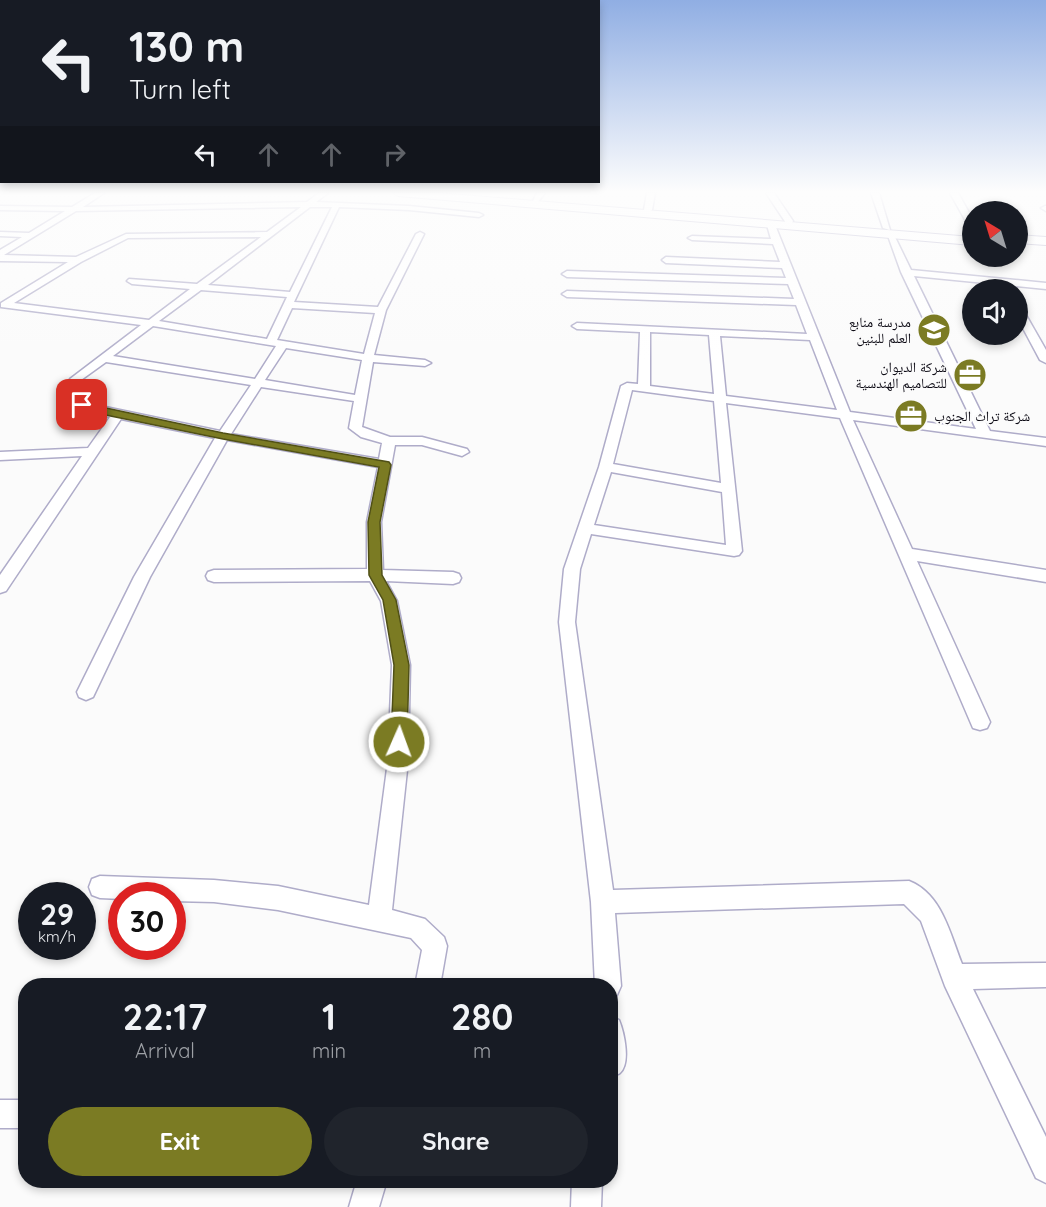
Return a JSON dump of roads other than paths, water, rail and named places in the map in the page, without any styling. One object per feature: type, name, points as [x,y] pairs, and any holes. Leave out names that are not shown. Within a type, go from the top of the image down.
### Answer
[{"type":"street","points":[[99,249],[4,305],[150,323],[368,358],[425,363]]},
{"type":"street","points":[[248,249],[76,379],[74,391],[82,405],[223,436],[385,465]]},
{"type":"street","points":[[271,341],[315,249]]},
{"type":"street","points":[[412,249],[381,310],[368,358],[355,428],[365,434],[389,441],[422,441],[462,452]]},
{"type":"street","points":[[779,249],[845,415],[980,722]]},
{"type":"street","points":[[896,249],[985,434]]},
{"type":"street","points":[[0,256],[78,260]]},
{"type":"street","points":[[666,260],[785,266]]},
{"type":"street","points":[[906,272],[962,279]]},
{"type":"street","points":[[567,274],[791,280]]},
{"type":"street","points":[[132,281],[381,310]]},
{"type":"street","points":[[1028,286],[1046,286]]},
{"type":"street","points":[[567,294],[800,302]]},
{"type":"street","points":[[577,326],[814,337]]},
{"type":"street","points":[[1028,328],[1046,360]]},
{"type":"street","points":[[644,388],[645,329]]},
{"type":"street","points":[[584,528],[734,550],[718,398],[714,332]]},
{"type":"street","points":[[86,692],[142,577],[223,436],[284,343]]},
{"type":"street","points":[[103,358],[361,399]]},
{"type":"street","points":[[608,978],[603,902],[567,622],[572,569],[606,467],[627,386],[1046,442]]},
{"type":"street","points":[[0,587],[118,414]]},
{"type":"street","points":[[379,920],[398,761],[401,665],[389,600],[375,575],[374,522],[389,441]]},
{"type":"street","points":[[0,456],[91,452]]},
{"type":"street","points":[[606,467],[729,489]]},
{"type":"street","points":[[907,554],[1046,576]]},
{"type":"street","points":[[214,576],[375,575],[453,578]]},
{"type":"street","points":[[100,887],[214,891],[278,897],[417,927],[435,946],[429,978]]},
{"type":"street","points":[[603,902],[909,892],[930,913],[954,977],[1046,1167]]},
{"type":"street","points":[[954,977],[1046,975]]},
{"type":"street","points":[[0,1114],[18,1114]]},
{"type":"street","points":[[364,1207],[370,1188]]},
{"type":"street","points":[[585,1207],[586,1188]]},
{"type":"place","name":"مدرسة منابع العلم للبنين","points":[[934,330]]},
{"type":"place","name":"شركة الديوان للتصاميم الهندسية","points":[[970,375]]},
{"type":"place","name":"شركة تراث الجنوب","points":[[911,416]]}]
